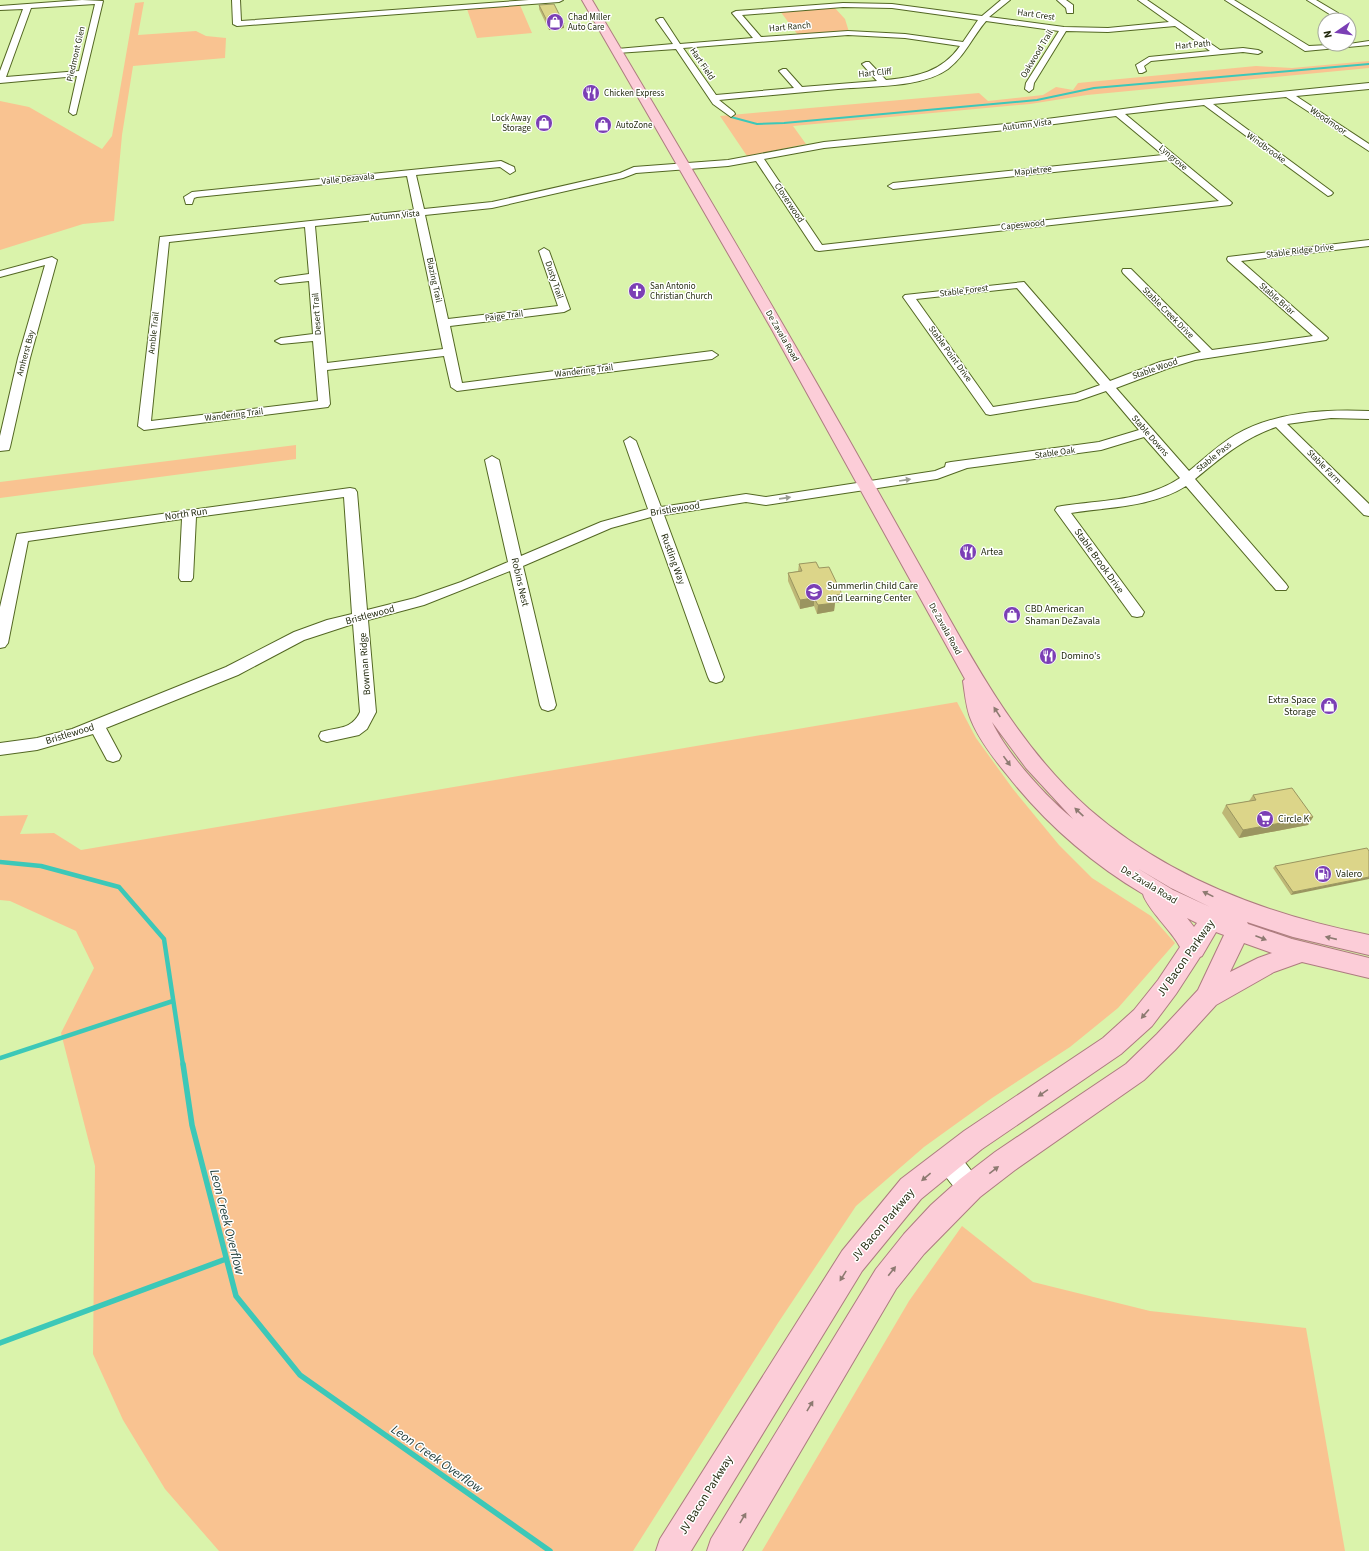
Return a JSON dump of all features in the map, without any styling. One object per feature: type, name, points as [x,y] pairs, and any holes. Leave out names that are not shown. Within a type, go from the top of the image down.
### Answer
[{"type":"main road","name":"De Zavala Road","points":[[588,0],[739,257],[755,289],[863,480],[957,652],[1031,761],[1062,796],[1115,841],[1187,884],[1230,904],[1292,927],[1324,936],[1369,945]]},
{"type":"main road","name":"De Zavala Road","points":[[972,675],[979,715],[1002,754],[1028,788],[1048,809],[1096,850],[1140,880],[1212,919],[1302,952],[1369,968]]},
{"type":"main road","points":[[1140,880],[1176,920],[1194,949]]},
{"type":"main road","points":[[723,1551],[886,1280],[941,1215],[970,1188],[1005,1161],[1135,1072],[1166,1042],[1207,997],[1238,929],[1230,904]]},
{"type":"main road","name":"JV Bacon Parkway","points":[[672,1551],[852,1261],[911,1189],[947,1160],[1112,1046],[1142,1018],[1168,987],[1212,919],[1230,904]]},
{"type":"main road","points":[[1207,997],[1266,965],[1302,952]]},
{"type":"street","points":[[236,0],[237,24],[559,0]]},
{"type":"street","points":[[1060,0],[1070,7],[1070,11]]},
{"type":"street","points":[[1142,0],[1219,53]]},
{"type":"street","points":[[1229,0],[1308,49],[1369,43]]},
{"type":"street","points":[[1311,0],[1332,12]]},
{"type":"street","points":[[0,8],[99,1]]},
{"type":"street","name":"Piedmont Glen","points":[[73,112],[99,1]]},
{"type":"street","name":"Hart Cliff","points":[[713,98],[884,83],[919,78],[948,65],[998,2]]},
{"type":"street","name":"Hart Crest","points":[[758,40],[736,13],[843,4],[893,5],[1064,29],[1108,30],[1177,24]]},
{"type":"street","points":[[28,6],[1,80],[82,73]]},
{"type":"street","name":"Hart Field","points":[[660,20],[713,98],[731,114]]},
{"type":"street","name":"Oakwood Trail","points":[[1029,89],[1030,83],[1064,29]]},
{"type":"street","name":"Hart Ranch","points":[[617,51],[829,34],[905,36],[964,44]]},
{"type":"street","name":"Hart Path","points":[[1142,71],[1140,65],[1150,59],[1244,50],[1258,52]]},
{"type":"street","points":[[866,64],[884,83]]},
{"type":"street","points":[[783,71],[800,90]]},
{"type":"street","name":"Autumn Vista","points":[[164,240],[510,202],[623,174],[638,176],[679,172],[685,167],[728,163],[813,146],[1016,126],[1205,102],[1369,87]]},
{"type":"street","name":"Woodmoor","points":[[1288,94],[1369,148]]},
{"type":"street","name":"Windbrooke","points":[[1205,102],[1328,193]]},
{"type":"street","name":"Lyngrove","points":[[1118,113],[1227,203]]},
{"type":"street","name":"Cloverwood","points":[[758,157],[820,248]]},
{"type":"street","name":"Mapletree","points":[[893,186],[1172,157]]},
{"type":"street","name":"Valle Dezavala","points":[[189,202],[189,197],[195,194],[411,172],[501,164],[509,167],[510,171]]},
{"type":"street","name":"Blazing Trail","points":[[411,172],[457,387]]},
{"type":"street","name":"Capeswood","points":[[820,248],[1227,203]]},
{"type":"street","name":"Desert Trail","points":[[310,224],[324,404]]},
{"type":"street","name":"Amble Trail","points":[[144,426],[164,240]]},
{"type":"street","name":"Stable Ridge Drive","points":[[1232,259],[1369,243]]},
{"type":"street","name":"Dusty Trail","points":[[544,251],[564,309]]},
{"type":"street","name":"Stable Briar","points":[[1232,259],[1322,338]]},
{"type":"street","name":"Amherst Bay","points":[[0,274],[52,260],[24,358],[2,447]]},
{"type":"street","name":"Stable Creek Drive","points":[[1127,271],[1210,354]]},
{"type":"street","points":[[280,281],[314,277]]},
{"type":"street","name":"Stable Forest","points":[[909,298],[1020,284]]},
{"type":"street","name":"Stable Downs","points":[[1020,284],[1281,587]]},
{"type":"street","name":"Stable Point Drive","points":[[909,298],[990,411]]},
{"type":"street","name":"Paige Trail","points":[[443,323],[564,309]]},
{"type":"street","points":[[281,341],[319,337]]},
{"type":"street","name":"Stable Wood","points":[[990,411],[1065,400],[1178,361],[1210,354],[1322,338]]},
{"type":"street","points":[[321,367],[449,352]]},
{"type":"street","name":"Wandering Trail","points":[[457,387],[712,355]]},
{"type":"street","name":"Wandering Trail","points":[[144,426],[324,404]]},
{"type":"street","name":"Stable Pass","points":[[1062,510],[1150,496],[1169,490],[1187,479],[1232,442],[1251,432],[1279,422],[1317,416],[1369,415]]},
{"type":"street","name":"Stable Farm","points":[[1279,422],[1369,512]]},
{"type":"street","name":"Stable Oak","points":[[863,480],[937,475],[962,466],[1101,446],[1146,432]]},
{"type":"street","name":"Rustling Way","points":[[630,441],[716,677]]},
{"type":"street","name":"Robins Nest","points":[[492,460],[548,704]]},
{"type":"street","name":"Bristlewood","points":[[0,749],[56,740],[98,726],[232,671],[299,636],[332,624],[426,600],[466,585],[606,525],[656,512],[746,498],[766,500],[863,480]]},
{"type":"street","name":"North Run","points":[[0,643],[22,537],[350,492]]},
{"type":"street","name":"Bowman Ridge","points":[[327,736],[354,732],[365,722],[368,712],[362,617],[350,492]]},
{"type":"street","name":"Stable Brook Drive","points":[[1062,510],[1137,612]]},
{"type":"street","points":[[186,578],[189,514]]},
{"type":"street","points":[[98,726],[113,756]]},
{"type":"street","points":[[947,1160],[970,1188]]},
{"type":"shaded area","points":[[144,2],[138,35],[196,31],[206,36],[226,38],[225,58],[133,66],[122,135],[114,221],[83,224],[0,250],[0,101],[29,107],[102,149],[112,136],[135,3]]},
{"type":"shaded area","points":[[520,5],[532,33],[477,38],[467,9]]},
{"type":"shaded area","points":[[834,7],[845,19],[849,32],[798,35],[780,11]]},
{"type":"shaded area","points":[[1369,61],[1369,68],[1087,95],[1030,104],[793,126],[806,144],[747,156],[720,116],[979,93],[988,101],[1043,95],[1056,87],[1073,90],[1078,83],[1256,66],[1292,68]]},
{"type":"shaded area","points":[[296,445],[296,459],[0,498],[0,482]]},
{"type":"shaded area","points":[[957,702],[976,738],[1013,789],[1059,845],[1092,878],[1151,916],[1175,943],[1118,1008],[1070,1047],[992,1098],[924,1147],[856,1206],[778,1323],[633,1551],[219,1551],[165,1489],[123,1420],[93,1354],[95,1166],[61,1033],[94,968],[76,931],[10,901],[0,900],[0,816],[28,815],[20,834],[54,833],[81,850]]},
{"type":"shaded area","points":[[962,1226],[1033,1282],[1150,1311],[1306,1328],[1345,1551],[762,1551],[909,1301]]},
{"type":"building","points":[[554,4],[564,24],[549,25],[539,5]]},
{"type":"building","name":"Summerlin Child Care and Learning Center","points":[[816,562],[819,568],[829,567],[842,594],[832,596],[835,603],[818,605],[814,598],[800,600],[788,573],[802,571],[799,564]]},
{"type":"building","name":"Circle K","points":[[1292,788],[1313,817],[1243,830],[1226,805],[1256,800],[1253,795]]},
{"type":"building","name":"Valero","points":[[1367,848],[1369,851],[1369,877],[1293,892],[1275,866]]},
{"type":"waterway","points":[[731,117],[757,124],[784,123],[1037,100],[1094,88],[1369,64]]},
{"type":"waterway","name":"Leon Creek Overflow","points":[[0,862],[41,866],[119,887],[164,939],[183,1065]]},
{"type":"waterway","points":[[0,1058],[173,1001]]},
{"type":"waterway","name":"Leon Creek Overflow","points":[[183,1064],[192,1125],[236,1296],[300,1375],[550,1551]]},
{"type":"waterway","points":[[0,1343],[226,1259]]},
{"type":"place","name":"Chad Miller Auto Care","points":[[555,22]]},
{"type":"place","name":"Chicken Express","points":[[591,93]]},
{"type":"place","name":"Lock Away Storage","points":[[544,123]]},
{"type":"place","name":"AutoZone","points":[[603,125]]},
{"type":"place","name":"San Antonio Christian Church","points":[[637,291]]},
{"type":"place","name":"Artea","points":[[968,552]]},
{"type":"place","name":"Summerlin Child Care and Learning Center","points":[[814,592]]},
{"type":"place","name":"CBD American Shaman DeZavala","points":[[1012,615]]},
{"type":"place","name":"Domino's","points":[[1048,656]]},
{"type":"place","name":"Extra Space Storage","points":[[1329,706]]},
{"type":"place","name":"Circle K","points":[[1265,819]]},
{"type":"place","name":"Valero","points":[[1323,874]]}]
